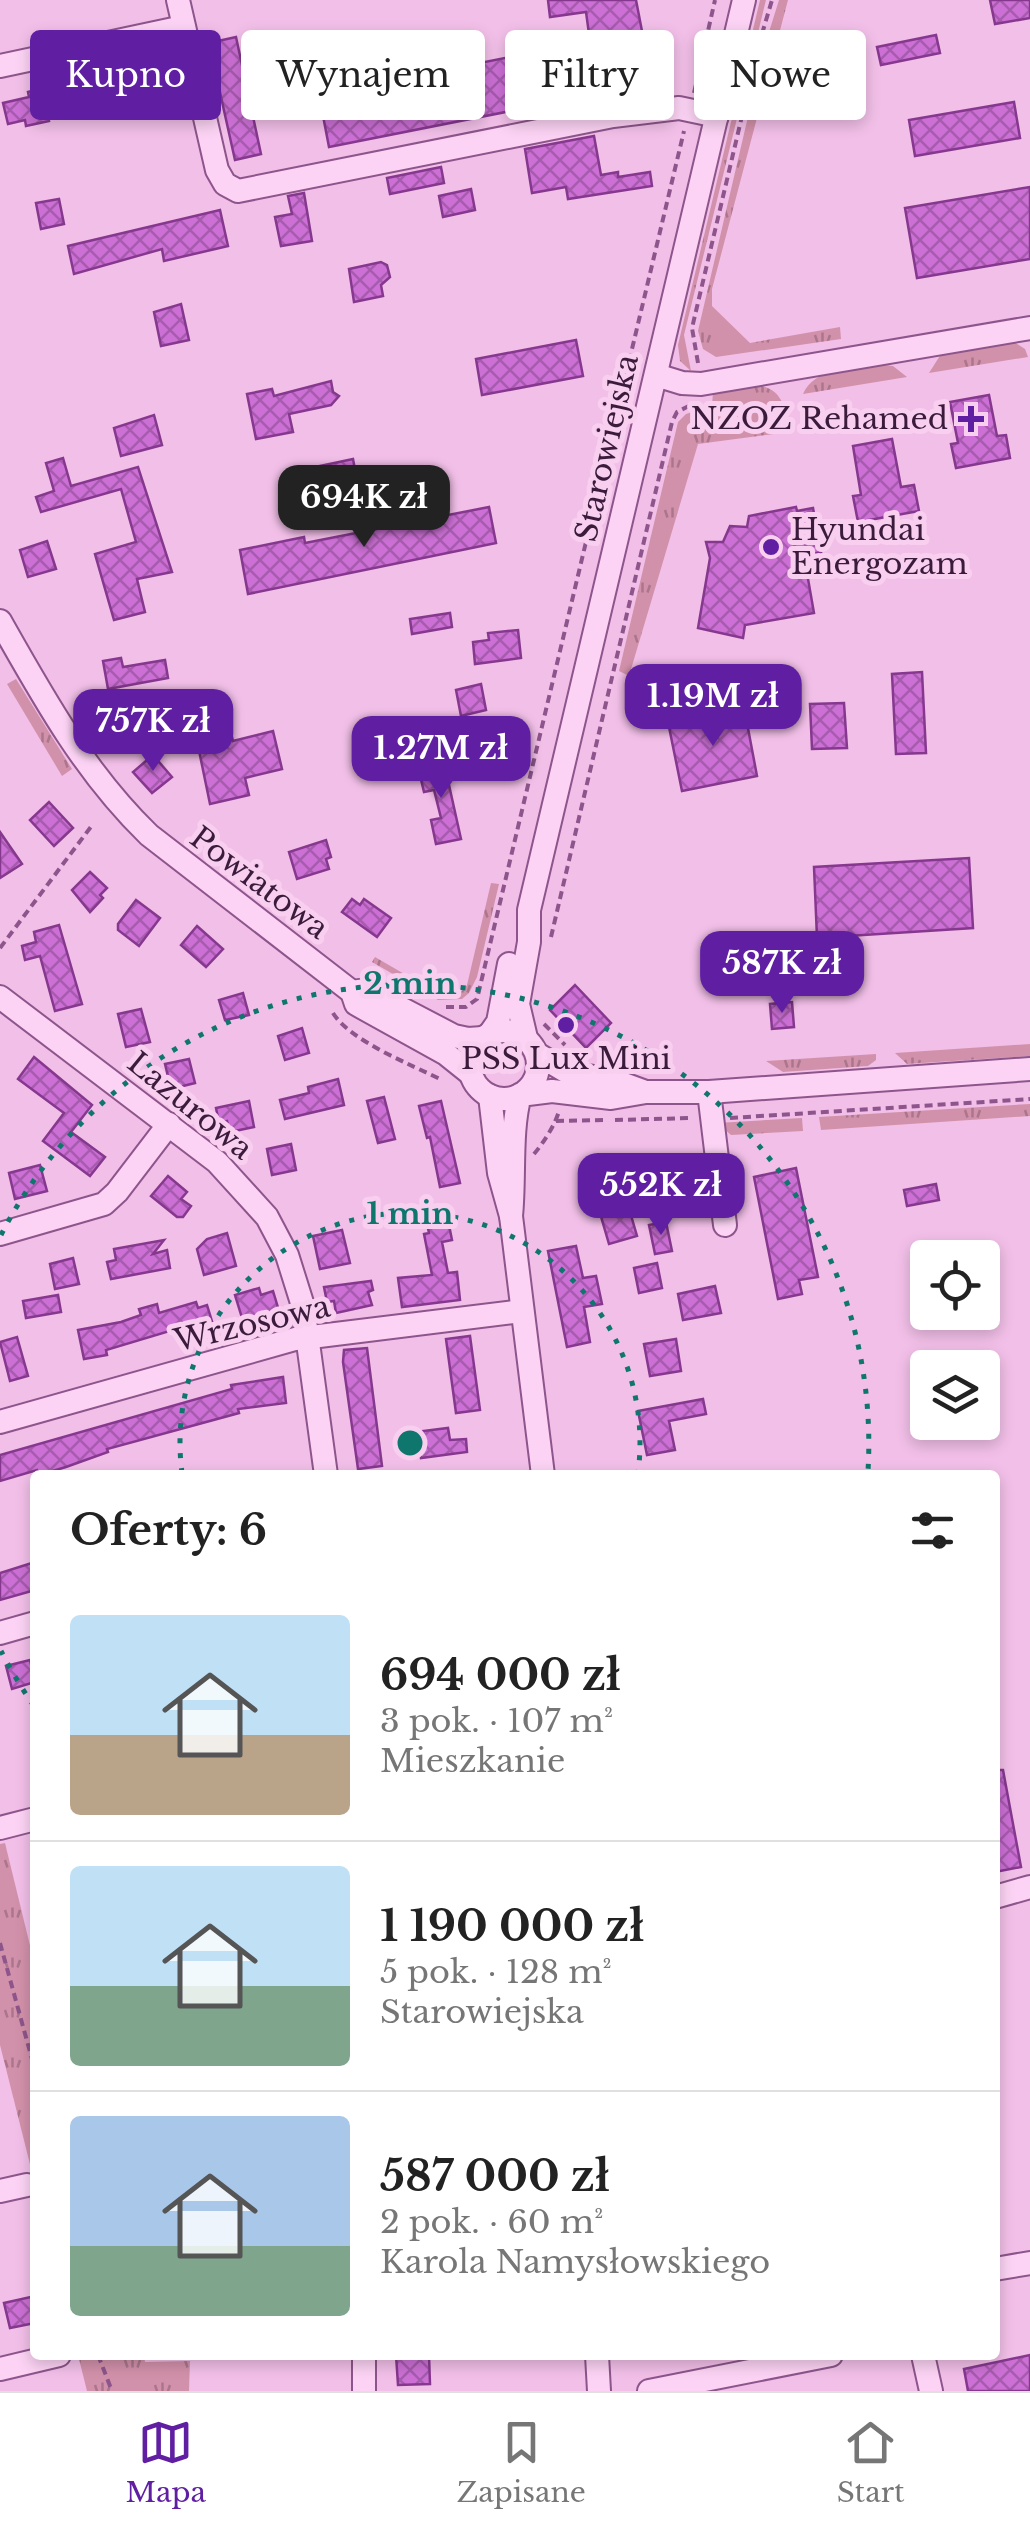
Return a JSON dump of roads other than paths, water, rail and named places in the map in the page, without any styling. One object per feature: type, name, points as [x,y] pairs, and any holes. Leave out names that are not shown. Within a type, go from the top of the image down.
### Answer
[{"type":"street","points":[[178,0],[217,170],[231,189],[246,192],[613,116],[679,108],[694,111]]},
{"type":"street","name":"Starowiejska","points":[[737,30],[744,0]]},
{"type":"street","points":[[0,66],[183,27]]},
{"type":"street","name":"Starowiejska","points":[[532,1046],[518,1004],[529,942],[529,910],[716,120]]},
{"type":"street","points":[[656,375],[701,384],[1030,328]]},
{"type":"street","name":"Powiatowa","points":[[0,621],[63,731],[122,808],[162,848],[352,992],[356,1004],[446,1054],[471,1074]]},
{"type":"street","name":"Starowiejska","points":[[487,1035],[498,1022],[514,938],[529,910]]},
{"type":"street","name":"Powiatowa","points":[[352,992],[366,990],[454,1036],[468,1040],[487,1035]]},
{"type":"street","name":"Lazurowa","points":[[0,997],[228,1172],[267,1217],[291,1267],[310,1337],[325,1470]]},
{"type":"street","points":[[646,1092],[613,1080],[560,1070],[510,1030],[487,1035],[471,1054],[475,1083],[500,1099],[552,1091],[610,1098],[646,1092],[709,1092],[1030,1069]]},
{"type":"street","points":[[511,1216],[516,1171],[514,1118],[520,1095],[538,1072],[532,1046]]},
{"type":"street","points":[[709,1092],[725,1225]]},
{"type":"street","points":[[490,1096],[499,1172],[511,1216],[542,1470]]},
{"type":"street","points":[[0,1234],[77,1215],[104,1204],[168,1124]]},
{"type":"street","name":"Wrzosowa","points":[[0,1422],[282,1342],[522,1311]]},
{"type":"street","points":[[0,1632],[30,1624]]},
{"type":"street","points":[[0,1828],[30,1820]]},
{"type":"street","points":[[1000,1895],[1030,1887]]},
{"type":"street","points":[[0,2191],[27,2184]]},
{"type":"street","points":[[1000,2268],[1030,2263]]},
{"type":"street","points":[[4,2391],[0,2372],[42,2360]]},
{"type":"street","points":[[364,2360],[364,2391]]},
{"type":"street","points":[[597,2360],[599,2391]]},
{"type":"street","points":[[649,2391],[805,2360]]},
{"type":"street","points":[[925,2360],[931,2391]]},
{"type":"place","name":"NZOZ Rehamed","points":[[971,419]]},
{"type":"place","name":"Hyundai Energozam","points":[[771,547]]},
{"type":"place","name":"PSS Lux Mini","points":[[566,1025]]}]
